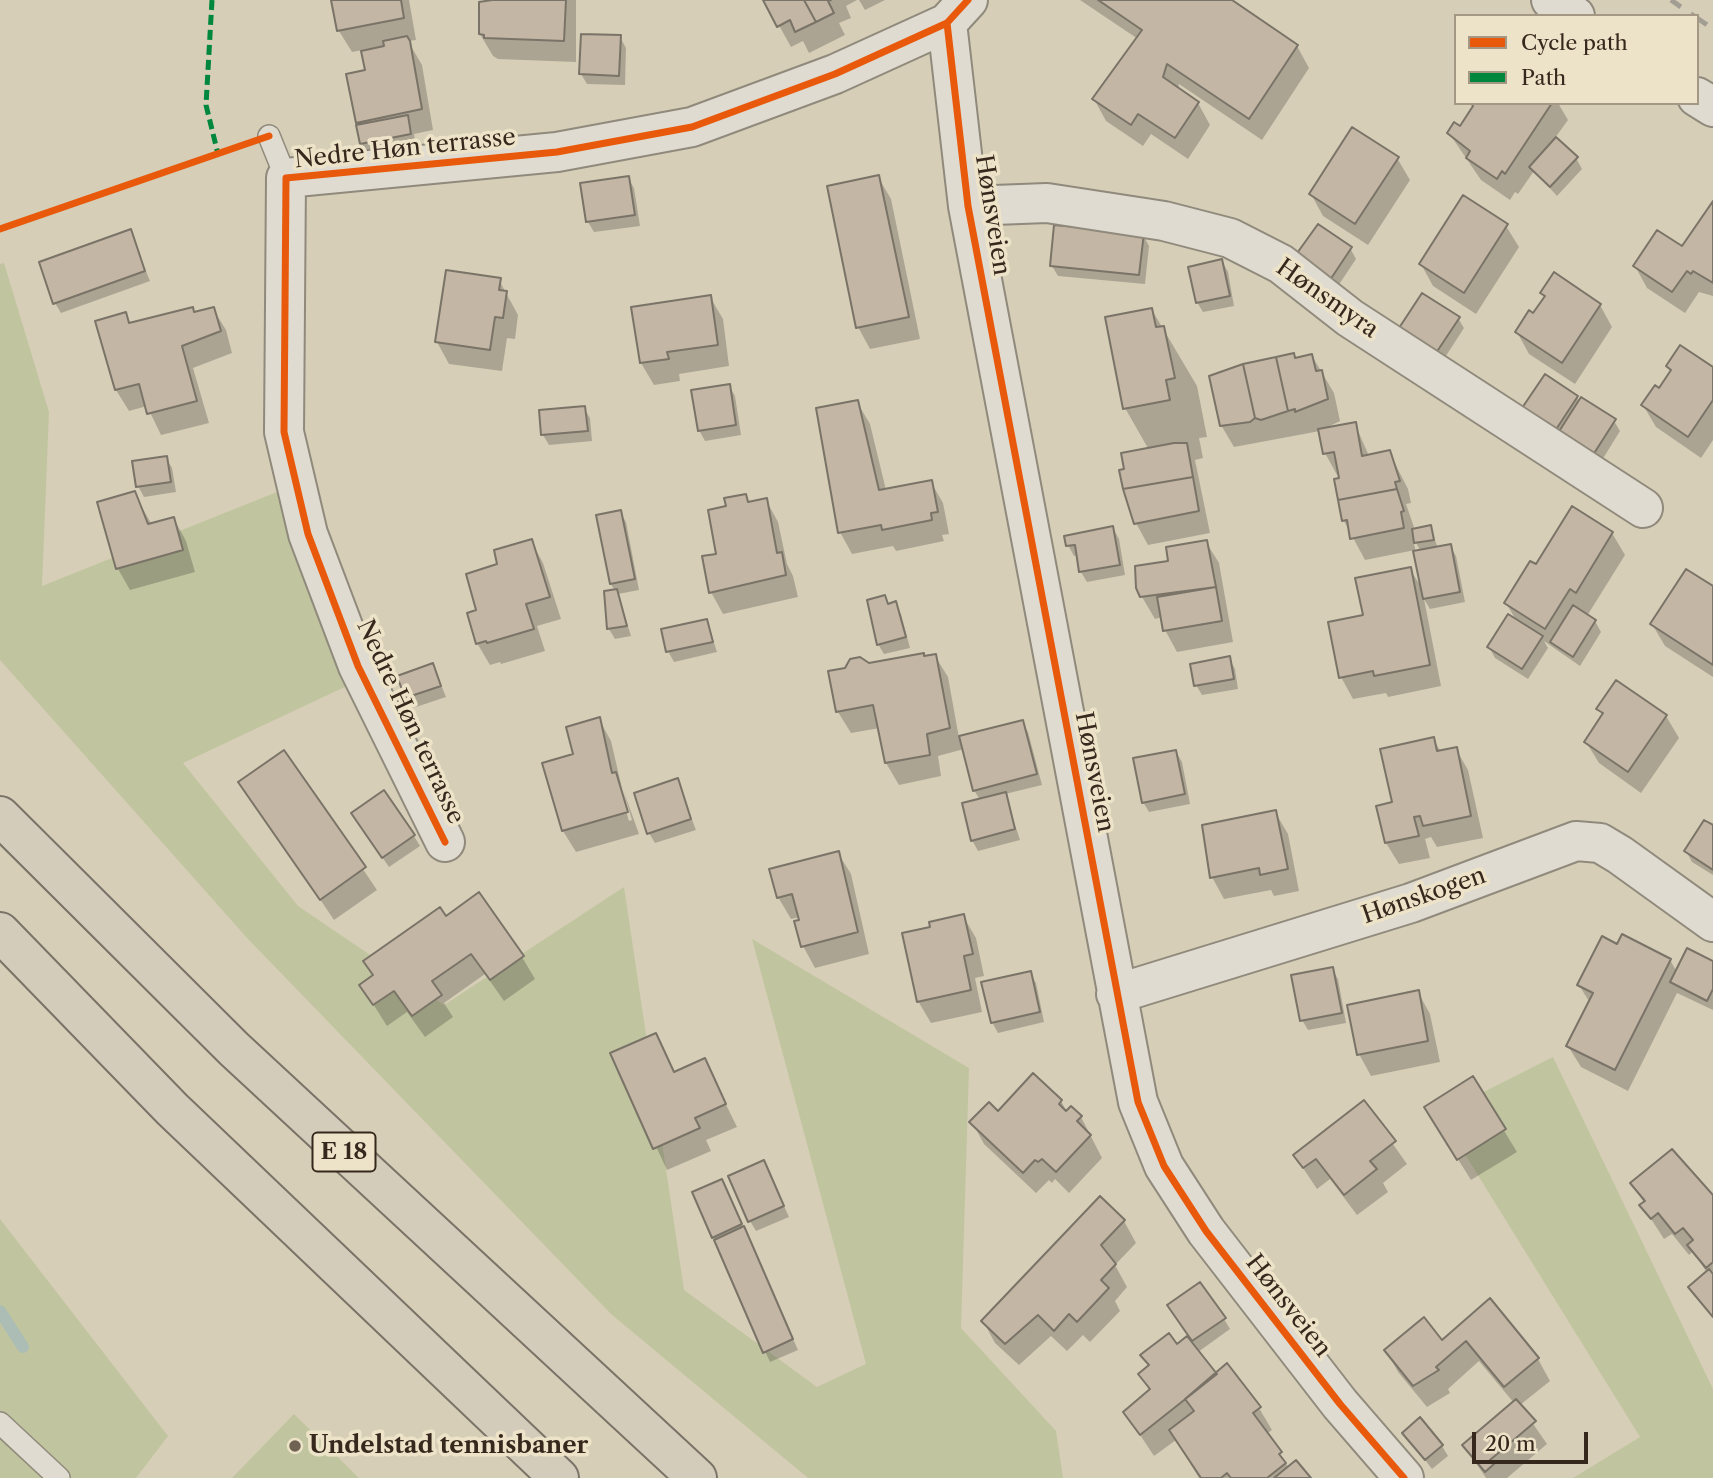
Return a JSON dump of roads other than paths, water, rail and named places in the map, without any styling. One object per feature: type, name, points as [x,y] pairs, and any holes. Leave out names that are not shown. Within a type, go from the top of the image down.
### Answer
[{"type":"highway","name":"E 18","points":[[0,816],[234,1049],[697,1478]]},
{"type":"highway","points":[[0,932],[172,1109],[559,1478]]},
{"type":"street","points":[[1551,0],[1572,14]]},
{"type":"street","name":"Nedre Høn terrasse","points":[[445,842],[358,666],[308,534],[284,432],[286,178],[557,152],[692,127],[835,75],[958,11]]},
{"type":"street","name":"Hønsveien","points":[[958,11],[968,206],[1138,1102],[1164,1166],[1206,1231],[1340,1405],[1404,1478]]},
{"type":"street","name":"Hønsmyra","points":[[968,206],[1047,203],[1164,221],[1230,239],[1281,264],[1350,318],[1643,508]]},
{"type":"street","name":"Hønskogen","points":[[1116,994],[1411,903],[1577,841],[1600,843],[1713,922]]},
{"type":"lane","points":[[269,136],[286,178]]},
{"type":"lane","points":[[0,1423],[59,1478]]},
{"type":"waterway","points":[[0,1311],[23,1347]]},
{"type":"railway","points":[[1671,0],[1691,14]]},
{"type":"railway","points":[[1699,19],[1713,29]]},
{"type":"place","name":"Undelstad tennisbaner","points":[[295,1446]]}]
